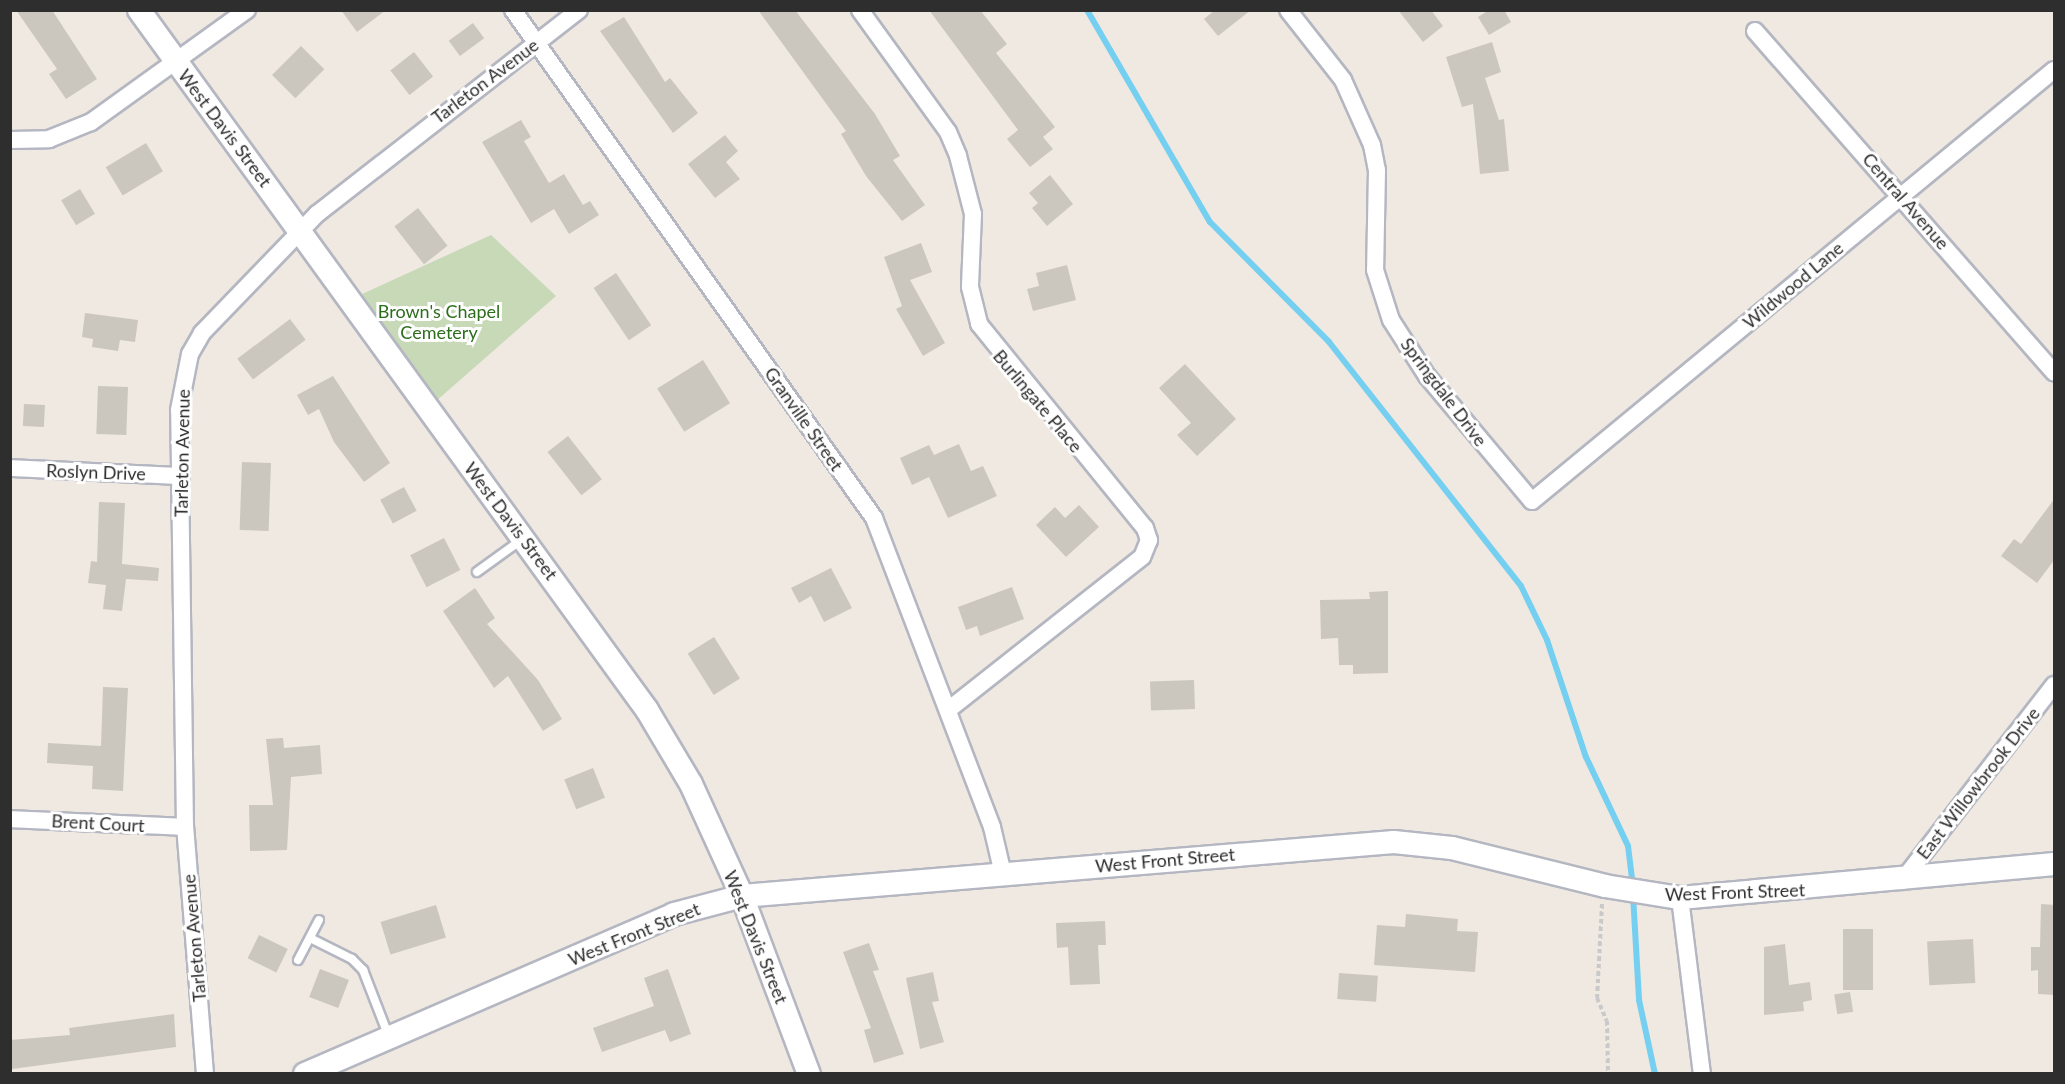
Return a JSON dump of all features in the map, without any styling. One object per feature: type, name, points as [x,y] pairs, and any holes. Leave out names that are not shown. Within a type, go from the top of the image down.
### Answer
[{"type":"street","name":"West Davis Street","points":[[139,10],[303,231],[647,710],[691,784],[742,896],[809,1074]]},
{"type":"street","points":[[10,140],[71,132],[177,64],[247,10]]},
{"type":"street","name":"Granville Street","points":[[513,10],[874,518],[992,827],[1003,874]]},
{"type":"street","name":"Tarleton Avenue","points":[[205,1074],[185,827],[179,410],[190,354],[202,333],[303,231],[316,214],[579,10]]},
{"type":"street","name":"Burlingate Place","points":[[860,10],[948,132],[958,156],[973,214],[970,287],[979,324],[1145,528],[1149,540],[1142,557],[948,710]]},
{"type":"street","name":"Springdale Drive","points":[[1288,10],[1343,80],[1369,135],[1377,170],[1375,270],[1391,320],[1427,376],[1532,501]]},
{"type":"street","name":"Central Avenue","points":[[1755,31],[2055,372]]},
{"type":"street","name":"Wildwood Lane","points":[[1532,501],[2055,70]]},
{"type":"street","name":"Roslyn Drive","points":[[10,468],[181,476]]},
{"type":"street","name":"East Willowbrook Drive","points":[[1902,881],[2055,685]]},
{"type":"street","name":"Brent Court","points":[[10,819],[185,827]]},
{"type":"street","name":"West Front Street","points":[[305,1074],[674,914],[742,896],[1394,842],[1452,848],[1607,896],[1655,895],[1680,898],[1902,881],[2055,864]]},
{"type":"street","points":[[1680,898],[1702,1074]]},
{"type":"lane","points":[[477,572],[524,538]]},
{"type":"lane","points":[[298,960],[319,920]]},
{"type":"lane","points":[[310,938],[352,959],[363,970],[389,1038]]},
{"type":"path","points":[[1607,896],[1602,903],[1597,998],[1607,1020],[1608,1074]]},
{"type":"green space","name":"Brown's Chapel Cemetery","points":[[491,235],[556,296],[427,409],[349,300]]},
{"type":"building","points":[[16,10],[52,10],[97,79],[66,99],[49,74],[57,69]]},
{"type":"building","points":[[341,10],[386,10],[357,32]]},
{"type":"building","points":[[758,10],[795,10],[875,114],[900,156],[893,160],[925,205],[902,221],[866,176],[841,134],[846,131]]},
{"type":"building","points":[[929,10],[980,10],[1007,44],[996,53],[1055,127],[1043,137],[1053,149],[1030,167],[1007,139],[1018,130]]},
{"type":"building","points":[[1215,10],[1251,10],[1218,36],[1204,19]]},
{"type":"building","points":[[1398,10],[1431,10],[1443,26],[1423,42]]},
{"type":"building","points":[[1489,10],[1504,10],[1511,22],[1489,35],[1478,17]]},
{"type":"building","points":[[624,17],[665,82],[670,78],[698,113],[673,133],[600,31]]},
{"type":"building","points":[[473,23],[484,38],[460,56],[449,41]]},
{"type":"building","points":[[1492,42],[1501,72],[1485,78],[1499,120],[1504,119],[1509,171],[1480,174],[1473,104],[1462,107],[1446,57]]},
{"type":"building","points":[[301,46],[324,69],[295,98],[272,75]]},
{"type":"building","points":[[414,52],[433,76],[409,95],[390,70]]},
{"type":"building","points":[[521,120],[531,137],[524,141],[549,183],[564,174],[583,205],[590,201],[599,215],[569,234],[554,209],[531,223],[482,142]]},
{"type":"building","points":[[725,135],[738,151],[726,162],[740,179],[715,198],[688,164]]},
{"type":"building","points":[[146,143],[163,171],[123,195],[106,167]]},
{"type":"building","points":[[1050,175],[1073,204],[1047,226],[1032,208],[1038,203],[1029,193]]},
{"type":"building","points":[[80,189],[95,214],[76,225],[61,200]]},
{"type":"building","points":[[418,208],[448,246],[424,264],[394,226]]},
{"type":"building","points":[[921,243],[932,272],[910,280],[945,343],[923,356],[896,309],[902,306],[884,257]]},
{"type":"building","points":[[1067,265],[1076,300],[1033,311],[1027,289],[1039,286],[1036,273]]},
{"type":"building","points":[[616,273],[651,325],[629,340],[594,288]]},
{"type":"building","points":[[85,313],[138,320],[135,342],[120,340],[118,351],[92,347],[93,339],[82,337]]},
{"type":"building","points":[[290,319],[306,340],[253,379],[237,359]]},
{"type":"building","points":[[703,360],[730,403],[684,432],[657,389]]},
{"type":"building","points":[[1185,364],[1236,419],[1197,456],[1177,435],[1191,423],[1159,388]]},
{"type":"building","points":[[333,376],[390,463],[364,482],[334,442],[319,409],[308,415],[297,395]]},
{"type":"building","points":[[98,386],[128,387],[126,435],[96,434]]},
{"type":"building","points":[[24,404],[45,405],[44,427],[23,426]]},
{"type":"building","points":[[568,436],[602,479],[581,495],[548,452]]},
{"type":"building","points":[[959,444],[971,471],[983,466],[997,496],[948,518],[929,477],[912,485],[900,458],[929,445],[934,455]]},
{"type":"building","points":[[242,462],[271,463],[269,531],[240,530]]},
{"type":"building","points":[[404,487],[417,511],[393,524],[380,500]]},
{"type":"building","points":[[2055,498],[2055,559],[2037,583],[2001,556],[2014,539],[2021,544]]},
{"type":"building","points":[[99,502],[125,503],[122,564],[159,568],[158,581],[126,579],[122,611],[103,609],[106,585],[88,583],[91,561],[97,562]]},
{"type":"building","points":[[1079,505],[1099,527],[1066,557],[1036,525],[1055,507],[1065,518]]},
{"type":"building","points":[[444,538],[460,570],[426,587],[410,555]]},
{"type":"building","points":[[831,568],[852,608],[824,622],[811,596],[799,603],[791,588]]},
{"type":"building","points":[[1012,587],[1024,619],[980,636],[977,626],[966,630],[958,607]]},
{"type":"building","points":[[475,588],[495,618],[487,624],[538,680],[562,719],[543,731],[508,676],[494,688],[443,611]]},
{"type":"building","points":[[1388,591],[1388,673],[1353,674],[1353,665],[1339,665],[1338,638],[1321,639],[1320,600],[1370,599],[1369,592]]},
{"type":"building","points":[[714,637],[740,679],[714,695],[688,653]]},
{"type":"building","points":[[1194,680],[1195,709],[1151,711],[1150,682]]},
{"type":"building","points":[[103,687],[128,688],[123,791],[92,789],[93,766],[47,763],[48,743],[101,746]]},
{"type":"building","points":[[283,738],[284,748],[320,745],[322,774],[291,777],[287,850],[250,851],[249,805],[273,805],[266,739]]},
{"type":"building","points":[[593,768],[605,798],[576,809],[564,780]]},
{"type":"building","points":[[2041,904],[2055,905],[2055,995],[2038,994],[2038,970],[2031,971],[2031,947],[2040,947]]},
{"type":"building","points":[[436,905],[446,938],[390,954],[381,922]]},
{"type":"building","points":[[1406,914],[1458,919],[1457,931],[1478,932],[1475,972],[1374,965],[1377,925],[1405,927]]},
{"type":"building","points":[[1105,921],[1106,945],[1098,945],[1100,984],[1070,985],[1068,947],[1057,948],[1056,923]]},
{"type":"building","points":[[1843,929],[1873,929],[1873,990],[1843,990]]},
{"type":"building","points":[[259,935],[288,949],[276,972],[248,958]]},
{"type":"building","points":[[1973,939],[1975,983],[1929,985],[1927,941]]},
{"type":"building","points":[[869,943],[879,970],[873,971],[904,1054],[874,1063],[864,1030],[871,1028],[843,952]]},
{"type":"building","points":[[1785,944],[1789,985],[1810,982],[1812,1000],[1803,1002],[1804,1011],[1764,1015],[1764,947]]},
{"type":"building","points":[[320,969],[349,980],[338,1008],[309,997]]},
{"type":"building","points":[[668,969],[691,1034],[670,1042],[665,1030],[602,1052],[593,1028],[654,1006],[644,978]]},
{"type":"building","points":[[933,972],[939,1001],[932,1002],[944,1042],[920,1049],[906,978]]},
{"type":"building","points":[[1339,973],[1378,976],[1376,1002],[1337,999]]},
{"type":"building","points":[[1850,992],[1853,1012],[1837,1014],[1834,995]]},
{"type":"building","points":[[174,1014],[176,1047],[12,1069],[10,1040],[70,1035],[69,1028]]},
{"type":"waterway","points":[[1087,10],[1210,222],[1329,342],[1521,586],[1547,640],[1586,757],[1628,846],[1633,885]]},
{"type":"waterway","points":[[1633,895],[1639,1000],[1655,1074]]}]
